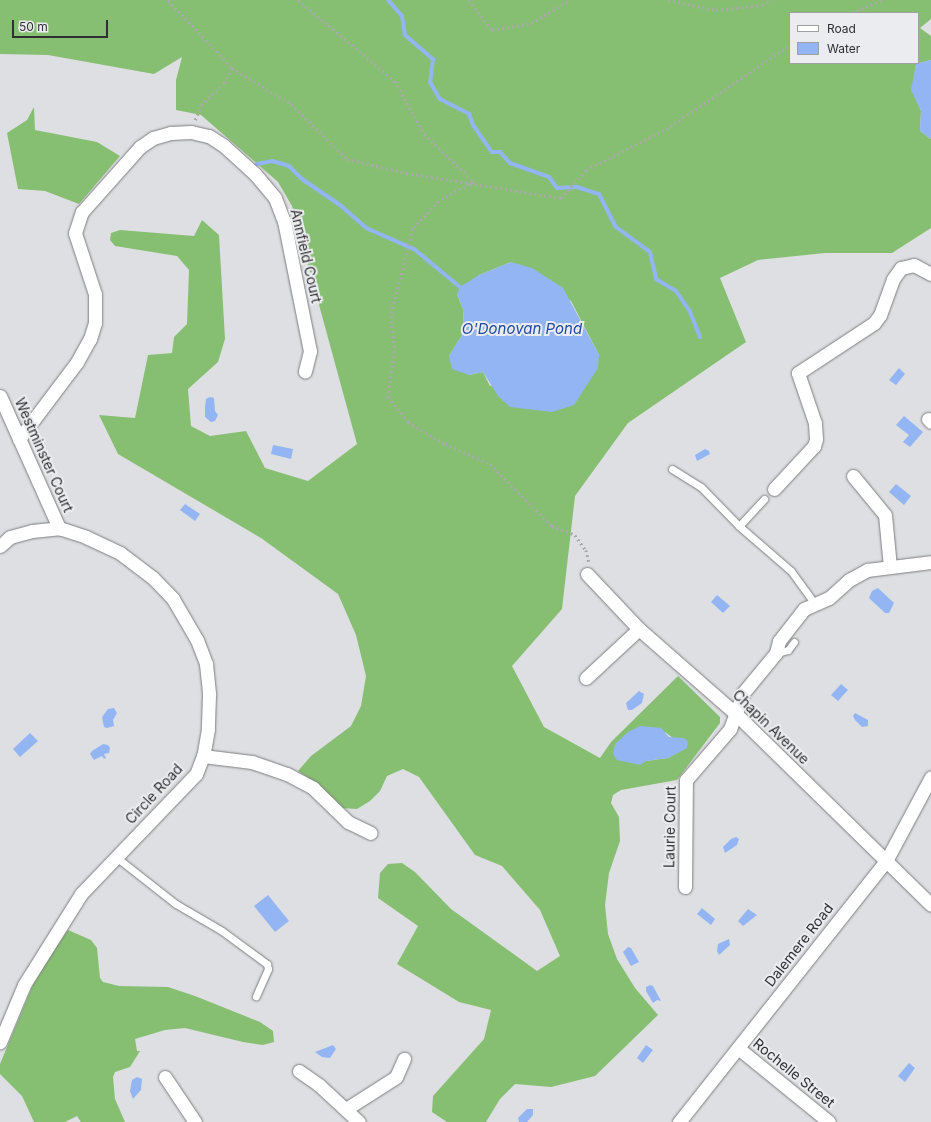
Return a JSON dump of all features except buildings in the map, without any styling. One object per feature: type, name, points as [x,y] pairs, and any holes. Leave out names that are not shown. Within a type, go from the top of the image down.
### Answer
[{"type":"street","name":"Annfield Court","points":[[19,439],[77,362],[90,339],[95,323],[95,294],[75,234],[82,212],[140,147],[153,138],[171,133],[191,132],[209,136],[223,145],[255,174],[275,198],[284,221],[310,351],[305,371]]},
{"type":"street","points":[[774,489],[814,446],[816,439],[815,422],[798,373],[874,323],[880,315],[893,279],[901,268],[914,265],[931,274]]},
{"type":"street","name":"Westminster Court","points":[[0,396],[59,528]]},
{"type":"street","points":[[854,476],[885,515],[890,567]]},
{"type":"street","points":[[0,546],[10,537],[32,530],[59,528]]},
{"type":"street","name":"Circle Road","points":[[0,1042],[24,985],[81,894],[196,774],[203,756],[209,695],[206,664],[197,640],[173,598],[153,578],[120,553],[86,537],[59,528]]},
{"type":"street","name":"Laurie Court","points":[[685,887],[686,780],[730,729],[743,693],[776,653],[780,641],[804,609],[829,598],[849,580],[867,570],[931,562]]},
{"type":"street","name":"Chapin Avenue","points":[[589,576],[639,629],[735,713],[931,905]]},
{"type":"street","points":[[586,678],[639,629]]},
{"type":"street","points":[[203,756],[252,762],[287,774],[313,788],[348,822],[371,833]]},
{"type":"street","name":"Dalemere Road","points":[[679,1122],[886,861],[931,777]]},
{"type":"street","name":"Rochelle Street","points":[[738,1048],[830,1122]]},
{"type":"street","points":[[346,1109],[396,1077],[404,1059]]},
{"type":"street","points":[[299,1070],[346,1109],[359,1122]]},
{"type":"street","points":[[165,1077],[195,1122]]},
{"type":"lane","points":[[672,469],[701,487],[739,526],[791,570],[816,604]]},
{"type":"lane","points":[[739,526],[764,499]]},
{"type":"lane","points":[[776,653],[788,650],[794,642]]},
{"type":"lane","points":[[116,857],[176,904],[222,931],[267,964],[268,969],[256,996]]},
{"type":"path","points":[[168,0],[232,68],[291,104],[348,159],[406,173],[474,182],[561,198],[586,170],[666,129],[789,46]]},
{"type":"path","points":[[298,0],[395,82],[424,134],[474,182]]},
{"type":"path","points":[[469,0],[492,30],[531,23],[570,0]]},
{"type":"path","points":[[668,0],[716,10],[762,5],[772,0]]},
{"type":"path","points":[[854,12],[881,0]]},
{"type":"path","points":[[191,132],[201,105],[224,83],[232,68]]},
{"type":"path","points":[[474,182],[439,201],[413,229],[390,316],[395,351],[388,397],[408,422],[446,444],[490,464],[552,526],[575,536],[586,550],[589,576]]},
{"type":"green space","points":[[0,0],[931,0],[931,19],[920,28],[931,36],[931,60],[919,63],[919,12],[789,12],[789,64],[916,64],[912,90],[921,111],[920,131],[931,139],[931,228],[892,253],[825,253],[758,260],[720,278],[746,342],[628,423],[575,496],[562,609],[512,666],[544,727],[600,758],[611,742],[678,676],[720,717],[720,723],[677,780],[621,790],[613,795],[611,803],[619,817],[620,841],[609,873],[605,905],[608,934],[617,959],[635,988],[658,1015],[595,1076],[551,1087],[515,1084],[500,1099],[486,1122],[447,1122],[432,1112],[433,1096],[484,1039],[491,1010],[459,1002],[397,964],[418,926],[378,898],[380,873],[388,864],[402,863],[415,872],[451,909],[537,971],[560,956],[540,910],[502,866],[475,855],[419,777],[403,769],[387,776],[380,791],[370,801],[357,809],[340,808],[317,784],[298,771],[311,756],[351,726],[361,706],[366,676],[356,635],[338,594],[261,538],[118,454],[99,415],[135,418],[148,355],[172,353],[174,337],[187,324],[189,270],[177,256],[115,246],[110,240],[111,233],[120,230],[194,236],[202,220],[219,235],[225,339],[218,362],[188,389],[191,426],[210,436],[246,431],[265,468],[308,481],[357,444],[292,206],[278,182],[201,115],[176,110],[176,80],[182,57],[154,74],[48,55],[0,54]],"holes":[[[511,262],[571,301],[599,355],[490,386],[483,372],[469,375],[449,356],[464,332],[463,309],[457,294],[479,275]],[[665,732],[686,748],[668,758],[646,761]]]},
{"type":"green space","points":[[34,107],[35,130],[97,142],[120,156],[79,204],[45,191],[18,189],[7,133],[27,120]]},
{"type":"green space","points":[[68,930],[91,940],[97,948],[100,978],[103,982],[119,986],[168,987],[195,996],[260,1022],[273,1031],[274,1042],[263,1045],[243,1042],[185,1028],[165,1030],[135,1039],[137,1051],[140,1051],[130,1067],[115,1072],[113,1077],[115,1099],[125,1122],[81,1122],[77,1116],[65,1122],[34,1122],[22,1096],[0,1074],[0,1064],[40,968]]},
{"type":"water","points":[[931,60],[931,139],[920,131],[921,111],[911,90],[916,64]]},
{"type":"water","name":"O'Donovan Pond","points":[[511,262],[532,268],[563,288],[599,355],[598,368],[574,405],[552,412],[510,407],[498,396],[483,372],[469,375],[452,369],[449,356],[464,332],[463,309],[457,294],[460,287],[479,275]]},
{"type":"water","points":[[899,368],[905,374],[896,385],[889,380]]},
{"type":"water","points":[[210,397],[214,398],[215,411],[218,415],[215,421],[211,422],[205,417],[206,399]]},
{"type":"water","points":[[904,416],[923,432],[910,447],[903,442],[909,435],[896,425]]},
{"type":"water","points":[[273,445],[293,449],[291,459],[271,454]]},
{"type":"water","points":[[705,449],[709,451],[710,454],[697,461],[695,455]]},
{"type":"water","points":[[896,484],[911,496],[904,505],[889,492]]},
{"type":"water","points":[[185,504],[200,514],[195,521],[180,510]]},
{"type":"water","points":[[878,588],[894,603],[889,613],[885,613],[869,598],[872,591]]},
{"type":"water","points":[[717,595],[730,606],[723,613],[711,602]]},
{"type":"water","points":[[841,684],[848,690],[838,701],[831,695]]},
{"type":"water","points":[[639,691],[644,694],[642,703],[632,710],[628,710],[626,703]]},
{"type":"water","points":[[114,708],[117,713],[113,720],[114,726],[107,728],[104,727],[102,717],[108,709]]},
{"type":"water","points":[[855,713],[868,720],[868,726],[862,727],[855,720],[853,716]]},
{"type":"water","points":[[640,726],[661,728],[669,737],[684,738],[688,742],[687,748],[668,758],[646,761],[640,765],[617,760],[613,754],[615,744],[628,732]]},
{"type":"water","points":[[30,733],[38,741],[20,757],[13,749]]},
{"type":"water","points":[[103,744],[108,745],[110,748],[109,753],[104,754],[106,758],[104,759],[102,756],[94,760],[90,754]]},
{"type":"water","points":[[736,837],[739,839],[737,845],[725,853],[723,847],[731,839]]},
{"type":"water","points":[[268,895],[289,921],[275,932],[254,906]]},
{"type":"water","points":[[702,908],[715,919],[711,925],[697,914]]},
{"type":"water","points":[[748,909],[757,915],[743,926],[738,921]]},
{"type":"water","points":[[729,939],[730,945],[719,955],[717,951],[718,944]]},
{"type":"water","points":[[628,947],[631,948],[639,962],[631,966],[623,952]]},
{"type":"water","points":[[650,985],[653,986],[661,1001],[657,1000],[653,1003],[646,991],[646,987]]},
{"type":"water","points":[[333,1045],[336,1049],[330,1058],[322,1057],[315,1052]]},
{"type":"water","points":[[646,1045],[653,1050],[643,1063],[637,1058]]},
{"type":"water","points":[[909,1063],[915,1068],[905,1082],[898,1076]]},
{"type":"water","points":[[137,1077],[142,1079],[141,1090],[133,1099],[130,1091],[132,1080]]},
{"type":"water","points":[[527,1109],[533,1109],[533,1115],[527,1122],[519,1122],[518,1118]]},
{"type":"waterway","points":[[388,0],[402,16],[405,35],[433,59],[430,82],[440,99],[469,114],[473,125],[492,152],[500,152],[510,163],[549,177],[557,188],[577,187],[599,194],[616,227],[650,252],[656,279],[676,291],[690,312],[700,337]]},
{"type":"waterway","points":[[257,164],[272,161],[289,166],[302,179],[340,205],[366,228],[414,249],[460,287]]}]
